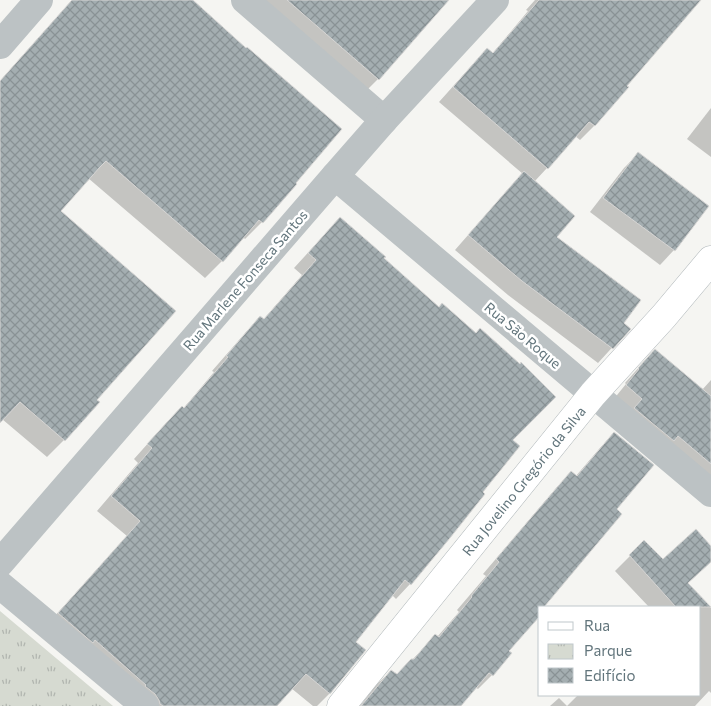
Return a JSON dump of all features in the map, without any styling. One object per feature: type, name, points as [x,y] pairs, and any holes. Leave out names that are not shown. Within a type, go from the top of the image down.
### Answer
[{"type":"street","points":[[0,46],[39,0]]},
{"type":"street","points":[[245,0],[384,120]]},
{"type":"street","name":"Rua Marlene Fonseca Santos","points":[[0,563],[384,120],[495,0]]},
{"type":"street","name":"Rua São Roque","points":[[335,176],[711,494]]},
{"type":"street","name":"Rua Jovelino Gregório da Silva","points":[[341,706],[593,394],[664,316],[711,260]]},
{"type":"street","points":[[0,584],[145,706]]},
{"type":"green space","points":[[0,611],[113,706],[0,706]]},
{"type":"building","points":[[72,0],[193,0],[246,48],[342,129],[263,223],[259,220],[223,262],[106,161],[100,167],[61,211],[176,311],[97,400],[100,402],[65,441],[20,402],[0,423],[0,81]]},
{"type":"building","points":[[287,0],[449,0],[379,80]]},
{"type":"building","points":[[539,0],[701,0],[595,126],[589,122],[548,169],[453,87],[487,48],[493,53]]},
{"type":"building","points":[[638,152],[709,206],[675,251],[603,198]]},
{"type":"building","points":[[524,171],[575,216],[557,237],[641,300],[624,323],[631,329],[613,349],[522,281],[468,235]]},
{"type":"building","points":[[340,217],[439,307],[442,303],[476,333],[480,328],[520,364],[521,362],[556,397],[513,440],[520,446],[483,492],[485,494],[450,538],[411,585],[405,580],[356,642],[366,650],[330,694],[306,674],[277,706],[163,706],[146,685],[95,640],[93,643],[58,613],[140,521],[111,496],[152,448],[147,444],[182,406],[184,408],[260,316],[264,319],[316,260],[308,253]]},
{"type":"building","points":[[655,349],[711,396],[711,464],[678,436],[674,441],[634,408],[642,399],[626,385]]},
{"type":"building","points":[[614,432],[654,465],[617,509],[622,514],[545,606],[538,606],[538,618],[509,651],[512,653],[493,676],[489,673],[461,706],[361,706],[391,670],[397,674],[411,659],[414,659],[435,634],[439,637],[499,562],[496,559],[571,471],[577,476]]},
{"type":"building","points":[[696,529],[711,546],[711,562],[688,583],[711,607],[675,606],[629,555],[644,540],[663,559]]}]
